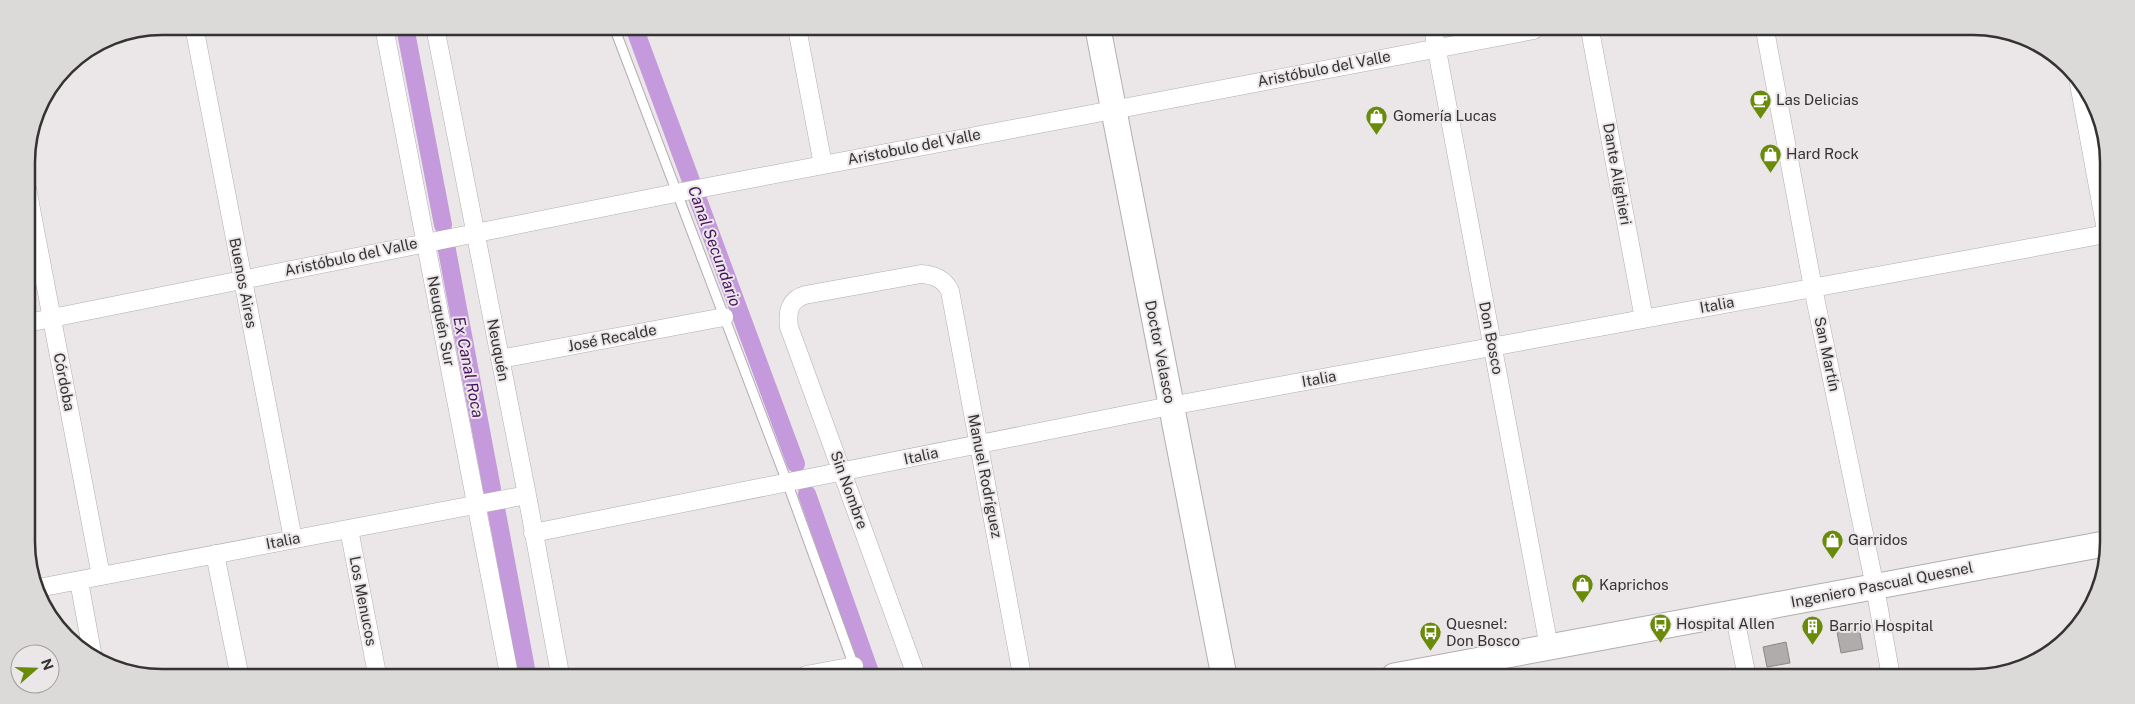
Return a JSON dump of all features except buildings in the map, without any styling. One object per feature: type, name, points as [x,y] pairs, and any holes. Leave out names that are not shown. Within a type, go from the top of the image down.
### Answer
[{"type":"main road","name":"Doctor Velasco","points":[[1099,35],[1223,669]]},
{"type":"main road","name":"Ingeniero Pascual Quesnel","points":[[1431,669],[2100,545]]},
{"type":"street","name":"Buenos Aires","points":[[196,35],[293,539]]},
{"type":"street","name":"Neuquén Sur","points":[[386,35],[508,669]]},
{"type":"street","name":"Neuquén","points":[[437,35],[527,495],[559,669]]},
{"type":"street","points":[[798,35],[823,164]]},
{"type":"street","name":"Don Bosco","points":[[1434,35],[1548,647]]},
{"type":"street","name":"Aristóbulo del Valle","points":[[1113,109],[1507,35]]},
{"type":"street","name":"Dante Alighieri","points":[[1591,35],[1644,319]]},
{"type":"street","name":"San Martín","points":[[1766,35],[1813,288],[1875,587],[1890,669]]},
{"type":"street","points":[[2081,95],[2100,199]]},
{"type":"street","name":"Aristobulo del Valle","points":[[676,193],[1113,109]]},
{"type":"street","name":"Aristóbulo del Valle","points":[[35,322],[676,193]]},
{"type":"street","name":"Córdoba","points":[[35,230],[101,576]]},
{"type":"street","name":"Italia","points":[[533,533],[1170,406],[2100,233]]},
{"type":"street","name":"Manuel Rodríguez","points":[[790,305],[794,300],[804,295],[921,274],[935,276],[947,286],[952,299],[1021,669]]},
{"type":"street","name":"Sin Nombre","points":[[790,305],[788,312],[789,327],[914,669]]},
{"type":"street","name":"José Recalde","points":[[500,360],[724,317]]},
{"type":"street","name":"Italia","points":[[44,587],[527,495]]},
{"type":"street","name":"Los Menucos","points":[[349,529],[376,669]]},
{"type":"street","points":[[215,554],[239,669]]},
{"type":"street","points":[[79,580],[91,647]]},
{"type":"street","points":[[1734,613],[1745,669]]},
{"type":"street","points":[[838,669],[854,666]]},
{"type":"lane","points":[[617,35],[787,482],[854,666]]},
{"type":"waterway","name":"Ex Canal Roca","points":[[407,35],[443,225]]},
{"type":"waterway","name":"Canal Secundario","points":[[637,35],[796,464]]},
{"type":"waterway","name":"Ex Canal Roca","points":[[446,245],[492,489]]},
{"type":"waterway","name":"Canal Secundario","points":[[807,494],[869,669]]},
{"type":"waterway","name":"Ex Canal Roca","points":[[496,508],[526,669]]},
{"type":"place","name":"Las Delicias","points":[[1760,119]]},
{"type":"place","name":"Gomería Lucas","points":[[1377,135]]},
{"type":"place","name":"Hard Rock","points":[[1770,173]]},
{"type":"place","name":"Garridos","points":[[1832,559]]},
{"type":"place","name":"Kaprichos","points":[[1583,604]]},
{"type":"place","name":"Hospital Allen","points":[[1660,643]]},
{"type":"place","name":"Barrio Hospital","points":[[1813,645]]},
{"type":"place","name":"Quesnel: Don Bosco","points":[[1430,652]]}]
